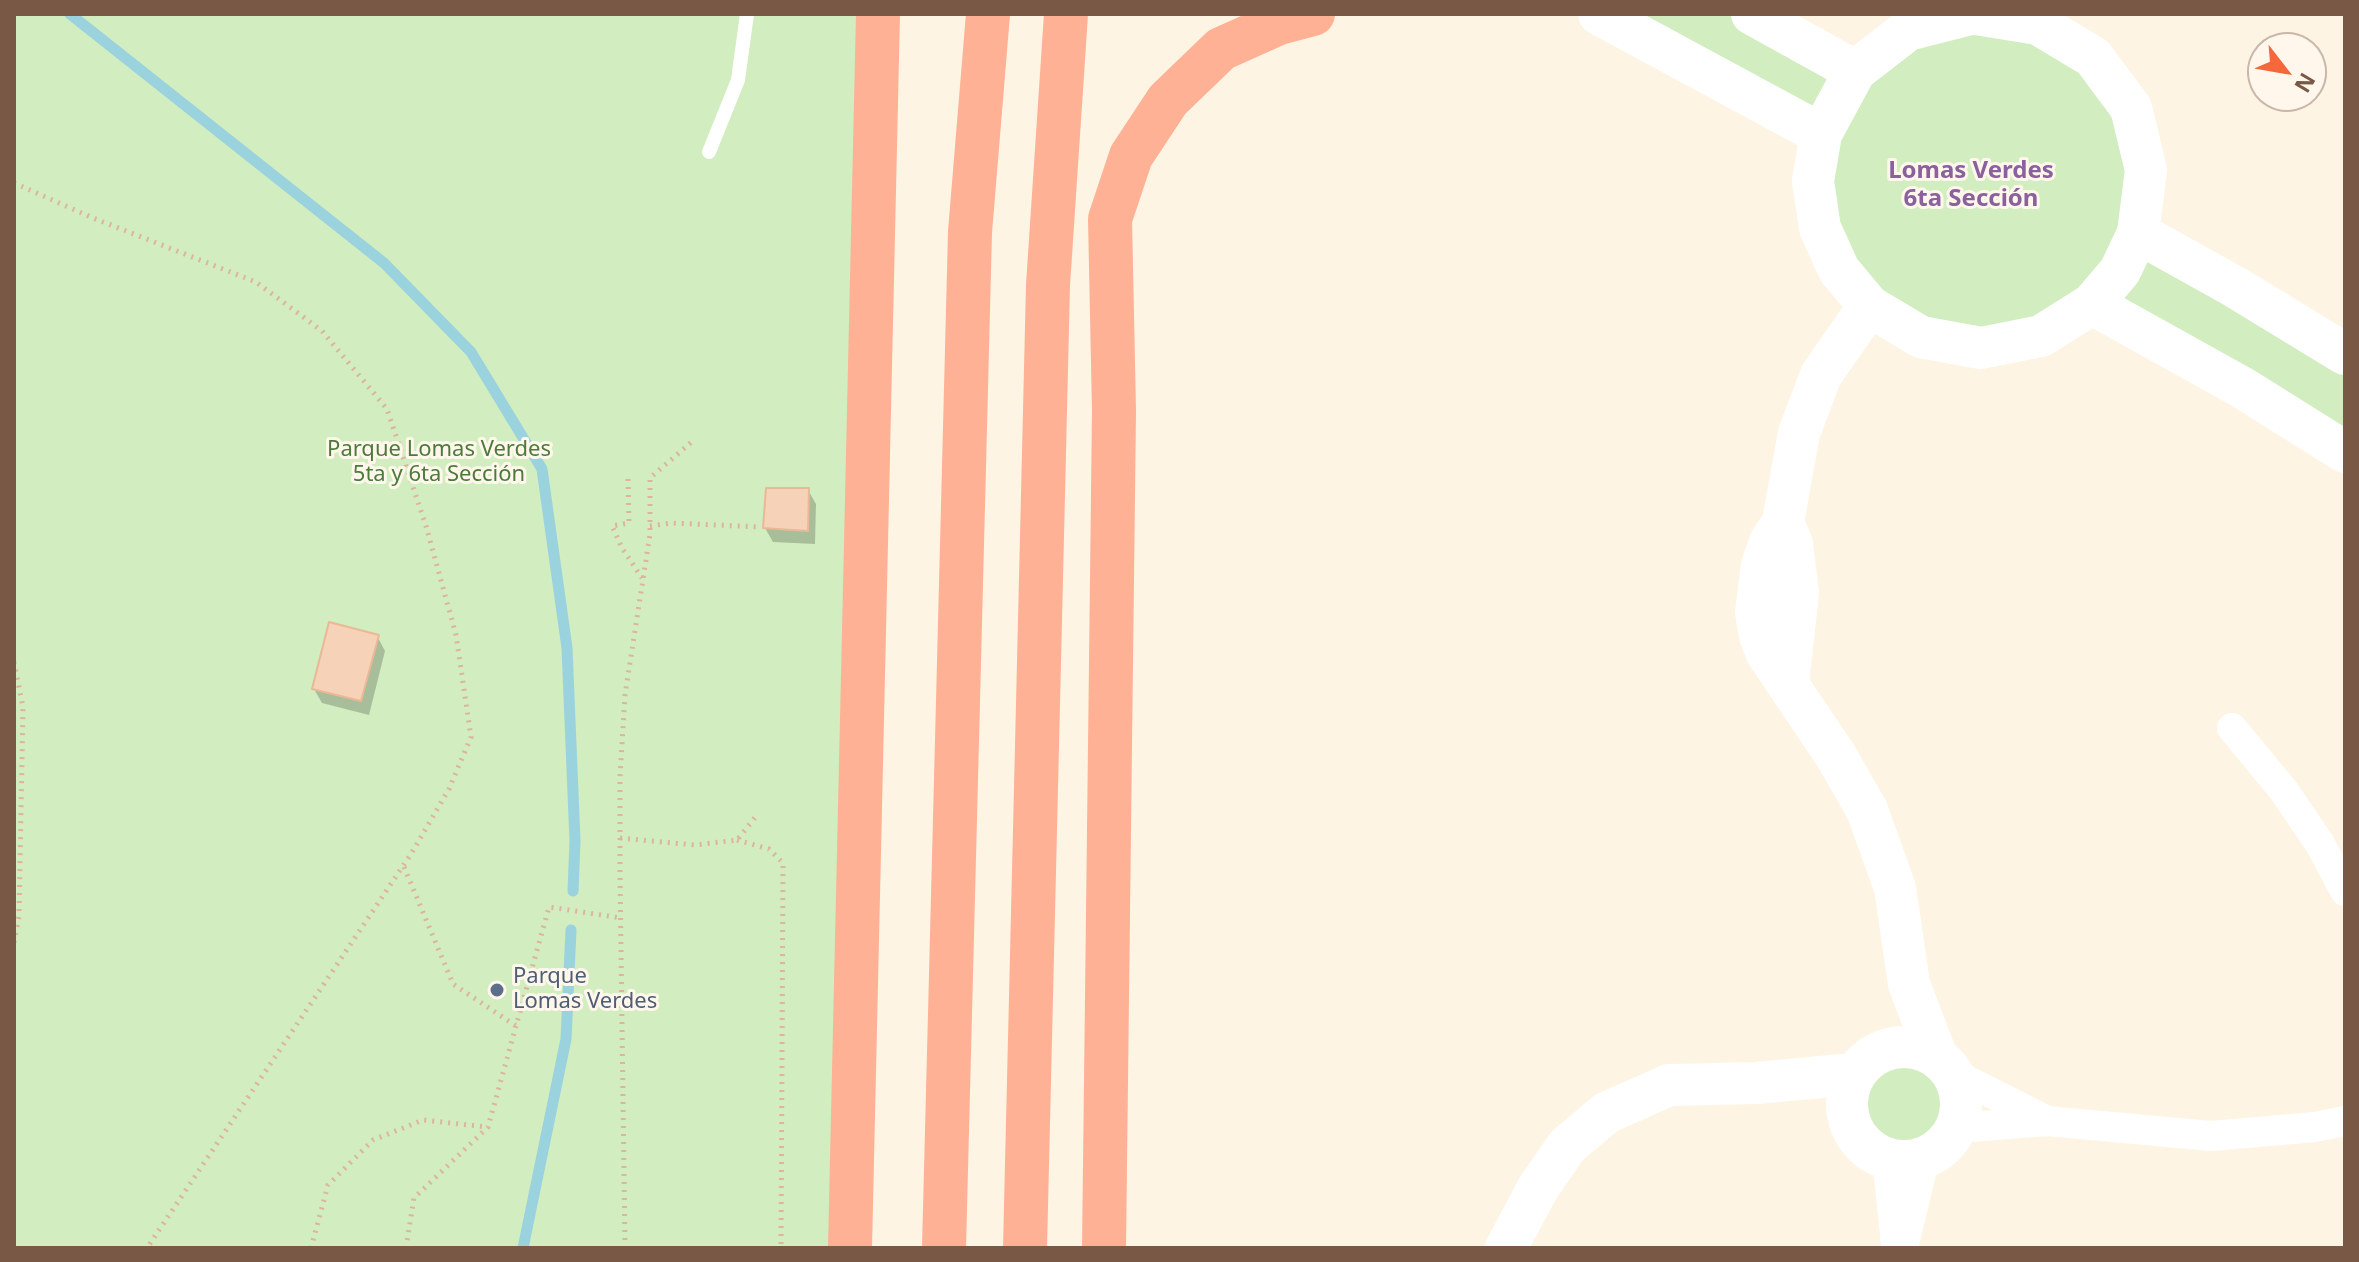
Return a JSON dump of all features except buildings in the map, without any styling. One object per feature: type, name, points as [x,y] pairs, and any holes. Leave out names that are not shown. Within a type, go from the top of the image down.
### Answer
[{"type":"highway","points":[[850,1248],[878,14]]},
{"type":"highway","points":[[944,1248],[970,232],[988,14]]},
{"type":"highway","points":[[1025,1248],[1048,285],[1066,14]]},
{"type":"highway","points":[[1104,1248],[1114,411],[1110,219],[1131,156],[1168,100],[1221,49],[1279,23],[1313,14]]},
{"type":"main road","points":[[1599,14],[1821,134]]},
{"type":"main road","points":[[1752,14],[1855,71]]},
{"type":"main road","points":[[1974,14],[2040,19],[2093,57],[2131,108],[2146,170],[2138,233],[2120,271],[2092,304],[2041,336],[1981,348],[1921,337],[1869,306],[1839,270],[1820,228],[1813,181],[1821,134],[1855,71],[1908,30],[1974,14]]},
{"type":"main road","points":[[2138,233],[2345,354]]},
{"type":"main road","points":[[2092,304],[2230,380],[2345,452]]},
{"type":"main road","points":[[1869,306],[1821,375],[1799,433],[1783,522],[1792,544],[1798,593],[1788,683],[1867,810],[1895,888],[1909,984],[1963,1101],[1957,1128],[1946,1143],[1906,1158],[1868,1149],[1855,1134],[1848,1119],[1846,1097],[1869,1061],[1909,984]]},
{"type":"main road","points":[[1506,1248],[1538,1188],[1567,1146],[1606,1113],[1669,1085],[1756,1083],[1869,1061],[1913,1045],[1945,1064]]},
{"type":"main road","points":[[1756,1083],[1848,1119]]},
{"type":"street","points":[[2232,728],[2284,791],[2320,844],[2345,891]]},
{"type":"street","points":[[1945,1064],[2047,1121]]},
{"type":"street","points":[[1957,1128],[2047,1121],[2211,1136],[2315,1127],[2345,1121]]},
{"type":"street","points":[[1896,1248],[1906,1158]]},
{"type":"street","points":[[1903,1248],[1906,1158]]},
{"type":"lane","points":[[709,152],[738,80],[747,14]]},
{"type":"path","points":[[14,183],[93,218],[256,282],[322,331],[387,409],[426,526],[456,635],[471,737],[449,789],[403,867],[147,1248]]},
{"type":"path","points":[[625,1248],[620,777],[625,695],[650,526],[650,478],[695,439]]},
{"type":"path","points":[[628,479],[629,523],[612,526],[643,580]]},
{"type":"path","points":[[650,526],[671,523],[760,527]]},
{"type":"path","points":[[14,662],[23,707],[19,916],[14,943]]},
{"type":"path","points":[[737,840],[757,815]]},
{"type":"path","points":[[620,838],[695,845],[737,840],[769,849],[783,863],[781,1248]]},
{"type":"path","points":[[403,867],[453,984],[516,1026]]},
{"type":"path","points":[[406,1248],[414,1198],[488,1127],[549,907],[621,918]]},
{"type":"path","points":[[311,1248],[328,1185],[373,1140],[423,1120],[488,1127]]},
{"type":"green space","name":"Parque Lomas Verdes 5ta y 6ta Sección","points":[[14,14],[875,14],[850,1248],[14,1248]]},
{"type":"green space","points":[[1599,14],[1750,14],[1852,71],[1818,130]]},
{"type":"green space","points":[[1963,24],[2035,33],[2092,69],[2137,180],[2088,300],[1989,340],[1875,300],[1830,227],[1825,136],[1860,76]]},
{"type":"green space","points":[[2142,237],[2345,354],[2345,452],[2097,304]]},
{"type":"green space","points":[[1913,1045],[1954,1074],[1960,1105],[1957,1128],[1935,1153],[1909,1161],[1887,1159],[1868,1149],[1855,1134],[1848,1119],[1846,1097],[1854,1074],[1869,1057],[1884,1049]]},
{"type":"waterway","points":[[70,14],[384,263],[471,352],[542,469],[567,648],[575,841],[573,891]]},
{"type":"waterway","points":[[523,1248],[566,1039],[571,930]]},
{"type":"place","name":"Parque Lomas Verdes","points":[[497,990]]},
{"type":"district","name":"Lomas Verdes 6ta Sección","points":[[1971,185]]}]
